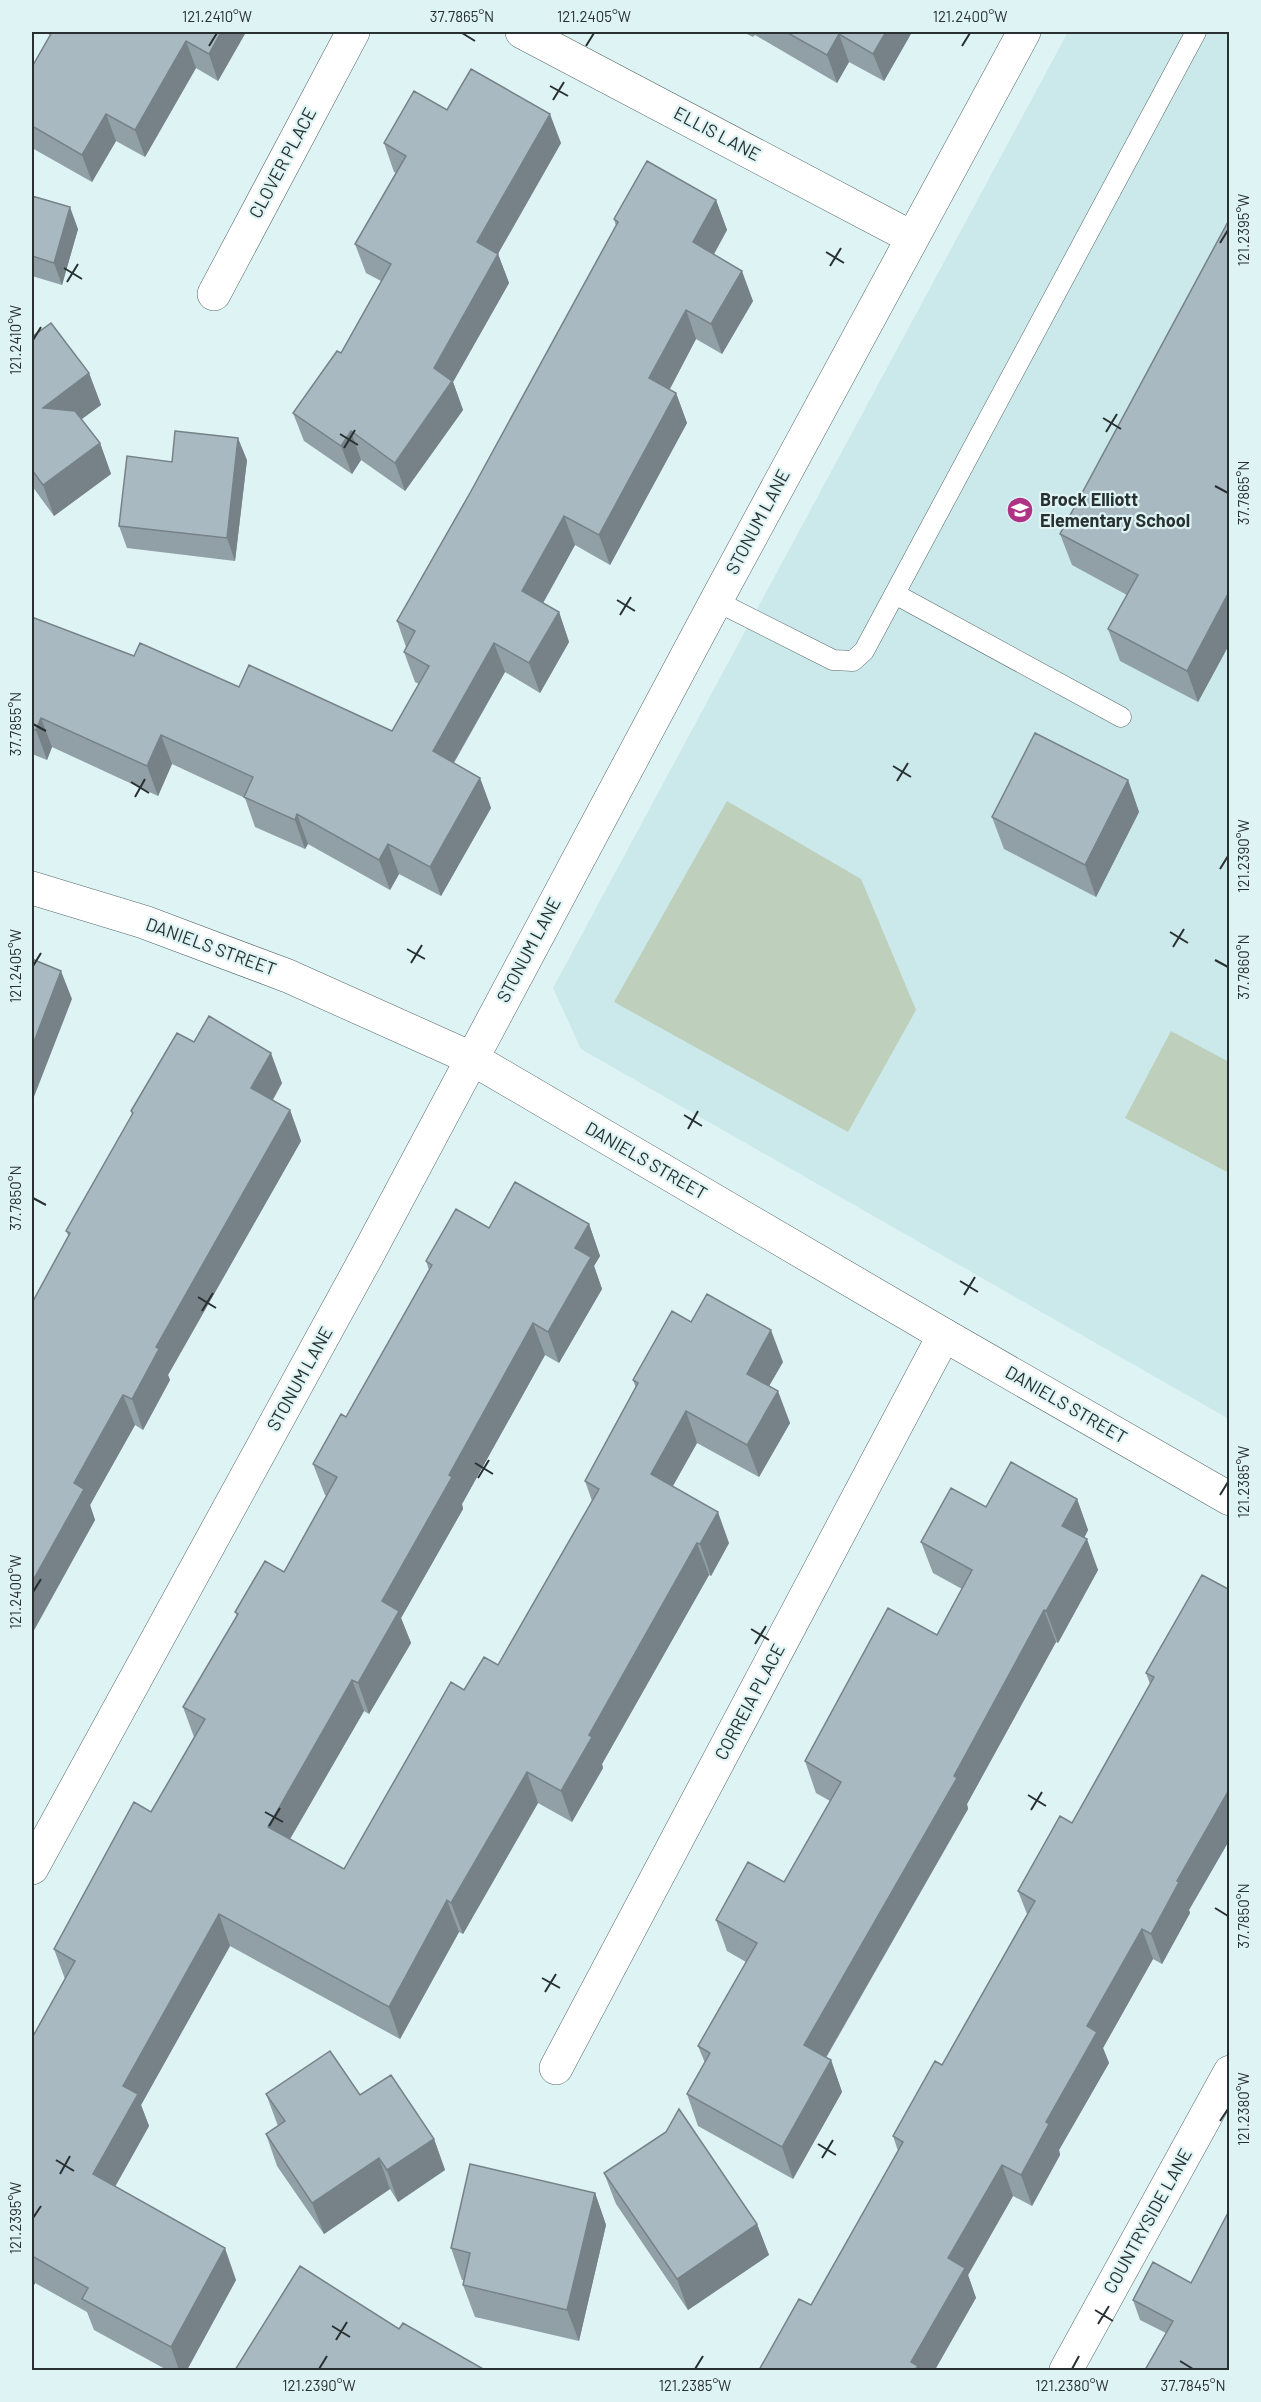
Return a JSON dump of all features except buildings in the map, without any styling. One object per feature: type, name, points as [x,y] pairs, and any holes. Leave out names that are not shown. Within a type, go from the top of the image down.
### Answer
[{"type":"street","name":"CLOVER PLACE","points":[[214,294],[353,32]]},
{"type":"street","name":"ELLIS LANE","points":[[522,32],[911,237]]},
{"type":"street","name":"STONUM LANE","points":[[32,1868],[367,1256],[911,237],[1024,32]]},
{"type":"street","name":"DANIELS STREET","points":[[32,888],[144,922],[288,976],[471,1058],[944,1335],[1230,1499]]},
{"type":"street","name":"CORREIA PLACE","points":[[556,2068],[944,1335]]},
{"type":"street","name":"COUNTRYSIDE LANE","points":[[1066,2370],[1230,2072]]},
{"type":"lane","points":[[716,601],[833,660],[853,661],[864,651],[1196,32]]},
{"type":"lane","points":[[895,594],[1121,717]]},
{"type":"shaded area","name":"Brock Elliott Elementary School","points":[[1068,32],[1229,32],[1229,1419],[581,1049],[553,988]]},
{"type":"green space","points":[[727,801],[861,879],[916,1010],[848,1132],[614,1002]]},
{"type":"green space","points":[[1171,1031],[1229,1062],[1229,1173],[1125,1118]]},
{"type":"place","name":"Brock Elliott Elementary School","points":[[1020,510]]}]
